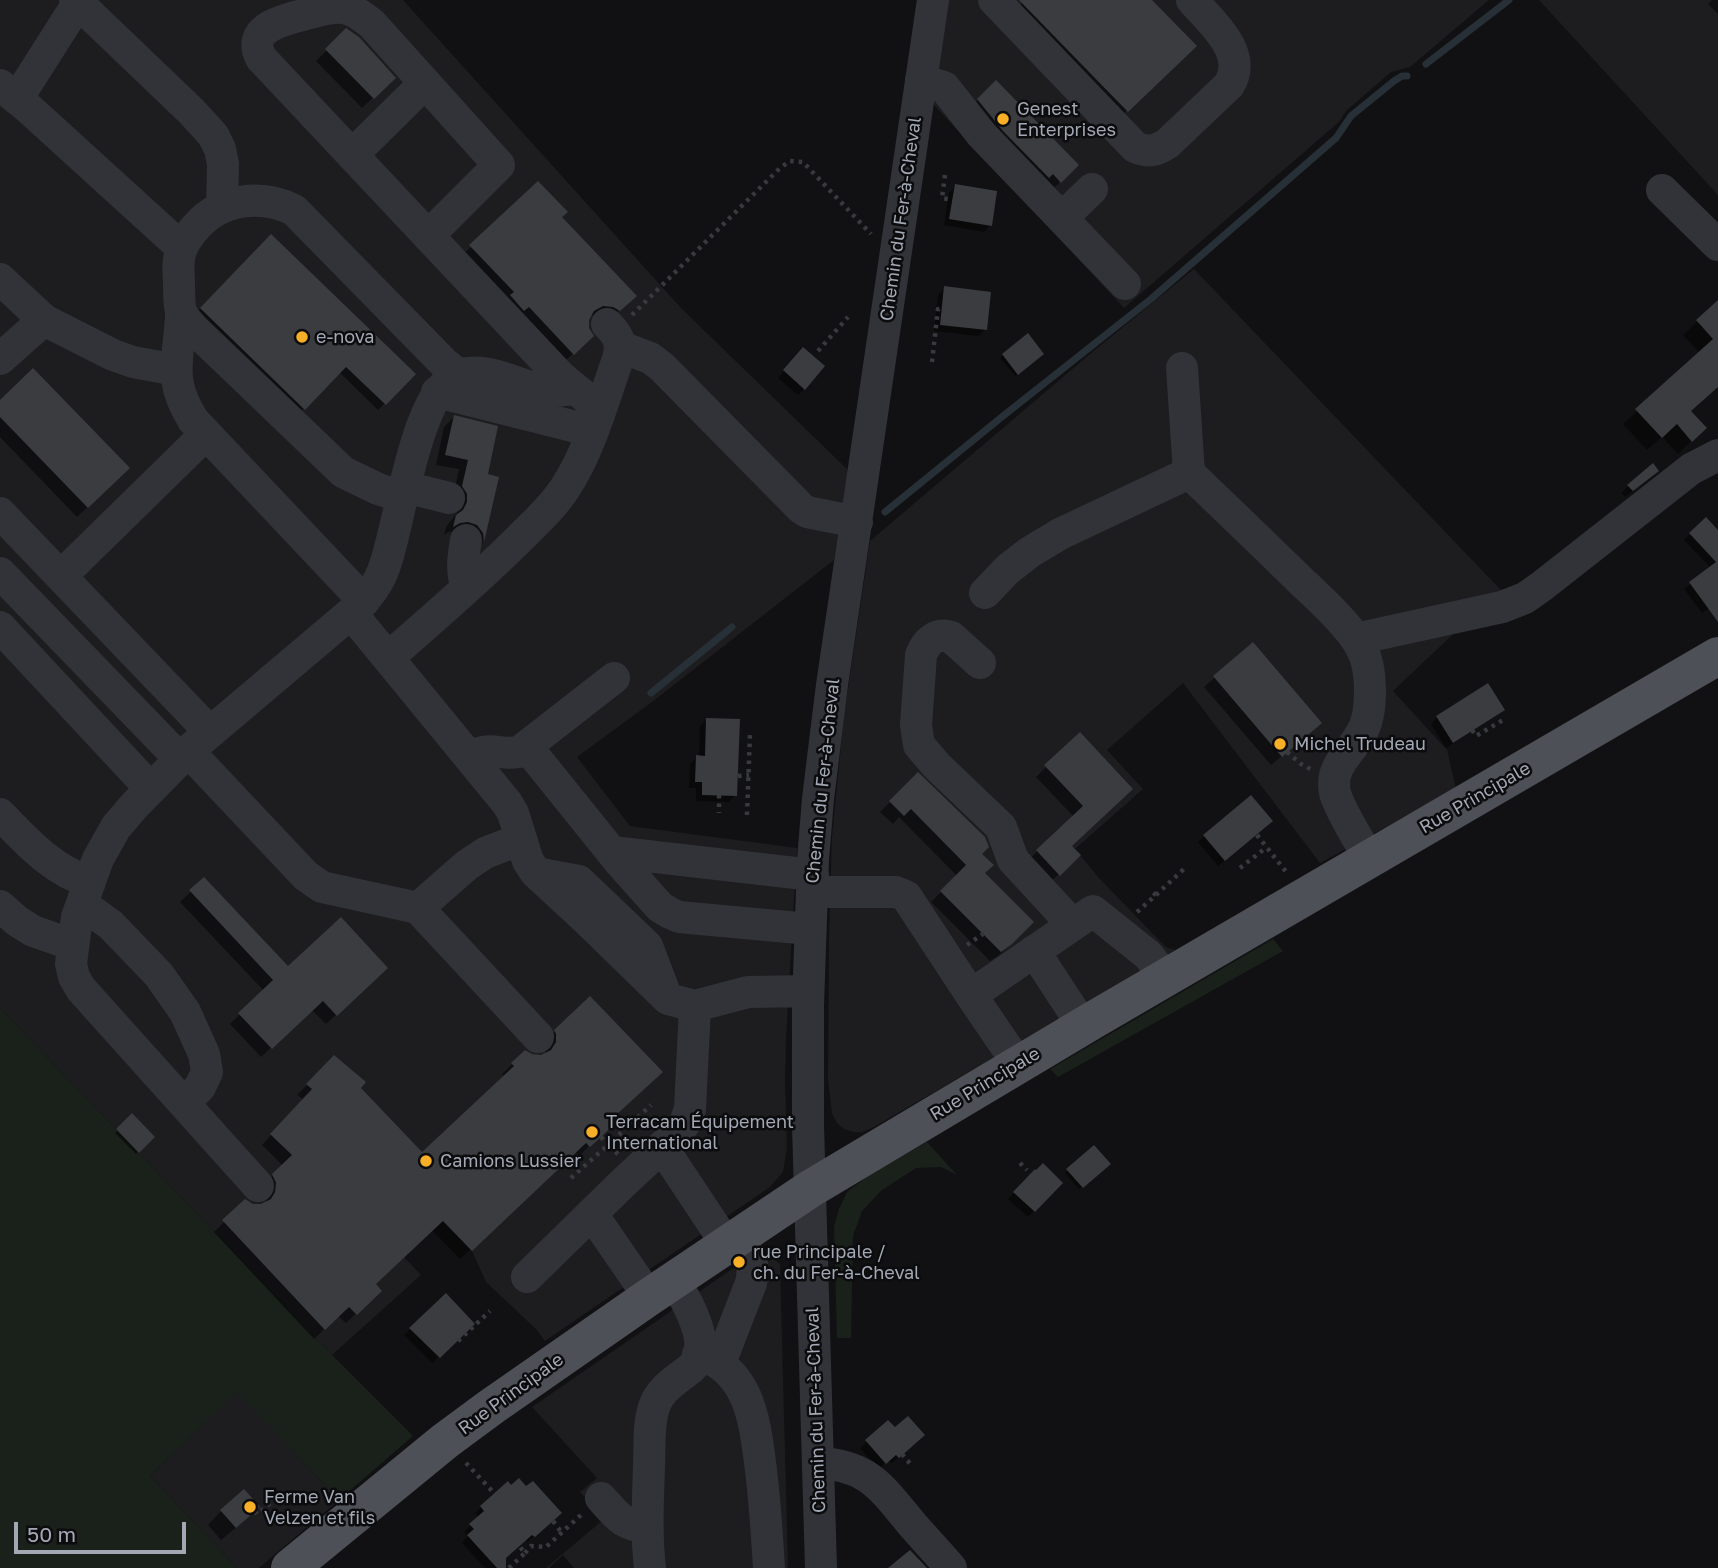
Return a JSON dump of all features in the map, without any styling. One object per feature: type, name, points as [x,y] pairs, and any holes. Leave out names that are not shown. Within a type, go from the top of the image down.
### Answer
[{"type":"main road","name":"Rue Principale","points":[[290,1568],[445,1441],[499,1401],[810,1189],[1083,1026],[1718,656]]},
{"type":"street","name":"Chemin du Fer-à-Cheval","points":[[821,1568],[808,1125],[808,991],[818,799],[933,0]]},
{"type":"street","points":[[994,0],[1048,43],[1086,83],[1135,147],[1151,152],[1168,143],[1229,85],[1235,71],[1227,41],[1192,0]]},
{"type":"street","points":[[1168,0],[1235,71]]},
{"type":"street","points":[[182,248],[8,92],[78,1],[213,135],[223,164],[222,207]]},
{"type":"street","points":[[428,236],[499,164],[406,90],[372,23],[358,13],[344,8],[331,8],[275,22],[257,42],[261,58],[559,376],[575,388],[596,420]]},
{"type":"street","points":[[921,80],[944,87],[1125,284]]},
{"type":"street","points":[[352,155],[406,90]]},
{"type":"street","points":[[1062,218],[1092,189]]},
{"type":"street","points":[[1662,190],[1718,245]]},
{"type":"street","points":[[258,1186],[81,989],[71,964],[77,917],[98,859],[116,827],[192,747],[358,607],[374,588],[385,566],[417,443],[448,384],[444,363],[294,210],[271,201],[257,200],[240,201],[222,207],[200,221],[184,242],[178,267],[181,315],[176,370],[176,383],[183,405],[193,420],[358,607],[388,658],[507,803],[513,813],[528,861],[536,873],[579,881],[647,946],[682,1002],[690,1109],[685,1123],[527,1277]]},
{"type":"street","points":[[0,279],[44,320],[113,355],[133,362],[176,370]]},
{"type":"street","points":[[181,315],[343,472],[378,489],[449,498]]},
{"type":"street","points":[[0,359],[44,320]]},
{"type":"street","points":[[388,658],[494,565],[549,509],[566,487],[596,420],[614,334],[662,367],[801,508],[807,512],[857,522]]},
{"type":"street","points":[[1182,368],[1189,473],[1330,609],[1362,649],[1369,673],[1367,720],[1362,733],[1342,758],[1334,779],[1340,805],[1370,860]]},
{"type":"street","points":[[448,384],[483,373],[543,390],[575,388]]},
{"type":"street","points":[[448,384],[596,420]]},
{"type":"street","points":[[61,576],[206,434]]},
{"type":"street","points":[[1356,639],[1502,607],[1525,598],[1691,469],[1718,455]]},
{"type":"street","points":[[985,593],[1008,569],[1060,534],[1189,473]]},
{"type":"street","points":[[7,533],[61,576],[192,747],[306,876],[331,890],[418,908],[538,1038]]},
{"type":"street","points":[[466,540],[463,571],[467,588]]},
{"type":"street","points":[[0,573],[192,747]]},
{"type":"street","points":[[0,627],[151,789]]},
{"type":"street","points":[[980,663],[946,635],[934,637],[924,647],[921,655],[916,732],[919,745],[933,771],[1001,827],[1013,860],[1073,925]]},
{"type":"street","points":[[470,757],[489,750],[519,752],[614,678]]},
{"type":"street","points":[[527,747],[612,852],[660,906],[670,913],[679,917],[810,929]]},
{"type":"street","points":[[0,814],[46,858],[76,878],[111,925],[159,975],[185,1013],[204,1054],[207,1072],[200,1087],[184,1103]]},
{"type":"street","points":[[418,908],[467,865],[485,853],[521,839]]},
{"type":"street","points":[[612,852],[812,884],[903,894],[1018,1065]]},
{"type":"street","points":[[0,906],[33,931],[72,944]]},
{"type":"street","points":[[971,995],[1093,911],[1149,955],[1166,978]]},
{"type":"street","points":[[1034,951],[1083,1026]]},
{"type":"street","points":[[682,1002],[748,992],[808,991]]},
{"type":"street","points":[[650,1568],[647,1527],[650,1433],[654,1408],[662,1391],[695,1363],[709,1358],[751,1283],[753,1273],[750,1255],[731,1241],[662,1147]]},
{"type":"street","points":[[592,1214],[662,1288],[687,1301],[709,1358],[728,1370],[747,1400],[754,1420],[766,1510],[769,1568]]},
{"type":"street","points":[[818,1463],[843,1465],[869,1477],[880,1486],[937,1556]]},
{"type":"street","points":[[596,1502],[626,1523],[647,1527]]},
{"type":"path","points":[[614,334],[790,161],[803,162],[884,247],[896,255]]},
{"type":"path","points":[[945,175],[942,198],[953,200]]},
{"type":"path","points":[[932,362],[938,309],[941,309]]},
{"type":"path","points":[[818,351],[848,317]]},
{"type":"path","points":[[1472,730],[1476,736],[1503,720]]},
{"type":"path","points":[[747,815],[750,734]]},
{"type":"path","points":[[1287,752],[1294,759]]},
{"type":"path","points":[[738,776],[749,775]]},
{"type":"path","points":[[719,795],[719,813]]},
{"type":"path","points":[[1257,835],[1290,876]]},
{"type":"path","points":[[1240,868],[1267,847]]},
{"type":"path","points":[[1134,914],[1185,868]]},
{"type":"path","points":[[1150,890],[1156,895]]},
{"type":"path","points":[[571,1178],[652,1105]]},
{"type":"path","points":[[601,1137],[608,1144]]},
{"type":"path","points":[[1020,1163],[1027,1170]]},
{"type":"path","points":[[458,1341],[490,1311]]},
{"type":"path","points":[[902,1454],[912,1466]]},
{"type":"path","points":[[460,1457],[494,1493]]},
{"type":"path","points":[[255,1511],[257,1514],[274,1500]]},
{"type":"path","points":[[526,1540],[531,1546],[546,1547],[596,1502]]},
{"type":"path","points":[[553,1521],[562,1533]]},
{"type":"path","points":[[519,1545],[525,1553]]},
{"type":"path","points":[[509,1568],[531,1546]]},
{"type":"shaded area","points":[[0,0],[403,0],[681,308],[848,470],[834,560],[577,757],[630,826],[797,848],[786,1038],[787,1148],[783,1172],[770,1187],[545,1341],[536,1329],[486,1282],[472,1251],[443,1221],[404,1257],[421,1275],[332,1355],[0,1008]]},
{"type":"shaded area","points":[[948,0],[1489,0],[1410,67],[1391,72],[1346,111],[1340,121],[1124,308],[933,104]]},
{"type":"shaded area","points":[[1539,0],[1718,0],[1718,195]]},
{"type":"shaded area","points":[[1194,269],[1518,608],[1466,622],[1393,691],[1447,750],[1456,789],[1320,863],[1183,683],[1107,750],[1143,789],[1075,849],[1158,939],[1166,947],[1175,950],[872,1128],[863,1132],[844,1129],[832,1114],[828,1079],[832,836],[844,716],[870,541]]},
{"type":"shaded area","points":[[1273,939],[1283,951],[1058,1077],[1050,1069]]},
{"type":"shaded area","points":[[0,1008],[413,1436],[339,1500],[237,1392],[150,1476],[237,1568],[0,1568]]},
{"type":"shaded area","points":[[927,1142],[957,1175],[941,1167],[916,1168],[882,1190],[862,1211],[853,1236],[851,1338],[837,1338],[834,1227],[839,1209],[847,1192],[868,1176]]},
{"type":"shaded area","points":[[761,1249],[780,1264],[788,1568],[546,1568],[604,1519],[580,1492],[597,1478],[532,1407]]},
{"type":"shaded area","points":[[237,1391],[339,1500],[259,1568],[237,1568],[150,1476]]},
{"type":"building","points":[[1019,0],[1152,0],[1197,46],[1128,112]]},
{"type":"building","points":[[346,28],[359,37],[396,78],[374,99],[325,49]]},
{"type":"building","points":[[996,80],[1079,165],[1061,183],[1053,174],[1049,178],[1003,131],[977,99]]},
{"type":"building","points":[[538,181],[568,212],[562,217],[637,296],[620,311],[603,306],[594,311],[589,320],[589,328],[594,336],[574,355],[529,307],[524,311],[510,295],[514,292],[469,245]]},
{"type":"building","points":[[955,184],[997,191],[992,226],[949,219]]},
{"type":"building","name":"e-nova","points":[[271,234],[416,374],[386,405],[346,367],[305,410],[200,308]]},
{"type":"building","points":[[944,286],[991,292],[987,330],[940,325]]},
{"type":"building","points":[[1718,300],[1718,387],[1691,411],[1707,428],[1692,442],[1677,424],[1662,438],[1635,409],[1713,339],[1696,320]]},
{"type":"building","points":[[1028,333],[1044,354],[1018,375],[1002,354]]},
{"type":"building","points":[[803,347],[825,366],[805,390],[783,370]]},
{"type":"building","points":[[33,368],[130,468],[88,508],[0,417],[0,400]]},
{"type":"building","points":[[454,415],[498,426],[488,474],[499,477],[484,542],[483,533],[477,525],[468,522],[453,527],[456,515],[463,510],[467,502],[467,494],[462,486],[468,460],[445,455]]},
{"type":"building","points":[[1653,463],[1659,471],[1633,491],[1627,485]]},
{"type":"building","points":[[1706,517],[1718,530],[1718,622],[1689,582],[1716,562],[1689,533]]},
{"type":"building","points":[[1253,642],[1322,723],[1282,757],[1213,676]]},
{"type":"building","points":[[1488,683],[1505,710],[1453,743],[1436,716]]},
{"type":"building","points":[[706,718],[740,719],[737,796],[702,795],[702,782],[695,782],[696,755],[705,756]]},
{"type":"building","points":[[1080,732],[1133,789],[1072,846],[1081,855],[1060,876],[1036,850],[1083,806],[1044,765]]},
{"type":"building","points":[[918,772],[985,837],[989,847],[982,854],[994,865],[985,873],[1034,922],[1001,952],[940,891],[966,865],[911,809],[904,816],[889,801]]},
{"type":"building","points":[[1251,795],[1273,821],[1225,861],[1203,835]]},
{"type":"building","points":[[204,877],[288,966],[341,917],[388,968],[337,1016],[323,1001],[272,1049],[238,1013],[273,980],[189,890]]},
{"type":"building","name":"Camions Lussier","points":[[590,996],[663,1072],[616,1115],[620,1119],[601,1137],[590,1147],[586,1143],[472,1251],[443,1221],[376,1284],[382,1291],[357,1315],[349,1307],[325,1330],[222,1220],[245,1199],[253,1204],[261,1204],[271,1199],[276,1183],[272,1174],[292,1155],[270,1134],[312,1089],[306,1084],[334,1055],[366,1082],[361,1088],[422,1152],[514,1066],[511,1063],[525,1050],[541,1055],[551,1050],[556,1042],[554,1030]]},
{"type":"building","points":[[132,1113],[155,1137],[139,1153],[116,1129]]},
{"type":"building","points":[[1094,1145],[1111,1164],[1083,1188],[1066,1169]]},
{"type":"building","points":[[1043,1163],[1063,1183],[1035,1212],[1013,1192]]},
{"type":"building","points":[[446,1293],[475,1324],[440,1358],[409,1328]]},
{"type":"building","points":[[908,1416],[925,1435],[899,1458],[896,1455],[886,1464],[865,1440],[888,1420],[895,1427]]},
{"type":"building","points":[[519,1478],[526,1486],[533,1481],[562,1513],[506,1558],[506,1568],[497,1568],[467,1535],[474,1529],[469,1524],[484,1511],[480,1506],[508,1481],[511,1485]]},
{"type":"building","points":[[244,1489],[260,1507],[236,1528],[220,1510]]},
{"type":"building","points":[[910,1550],[927,1568],[888,1568]]},
{"type":"waterway","points":[[1426,64],[1509,0]]},
{"type":"waterway","points":[[885,512],[1151,299],[1336,138],[1351,116],[1394,81],[1407,76]]},
{"type":"waterway","points":[[651,693],[732,627]]},
{"type":"place","name":"Genest Enterprises","points":[[1003,119]]},
{"type":"place","name":"e-nova","points":[[302,337]]},
{"type":"place","name":"Michel Trudeau","points":[[1280,744]]},
{"type":"place","name":"Terracam Équipement International","points":[[592,1132]]},
{"type":"place","name":"Camions Lussier","points":[[426,1161]]},
{"type":"place","name":"rue Principale / ch. du Fer-à-Cheval","points":[[739,1262]]},
{"type":"place","name":"Ferme Van Velzen et fils","points":[[250,1507]]}]
